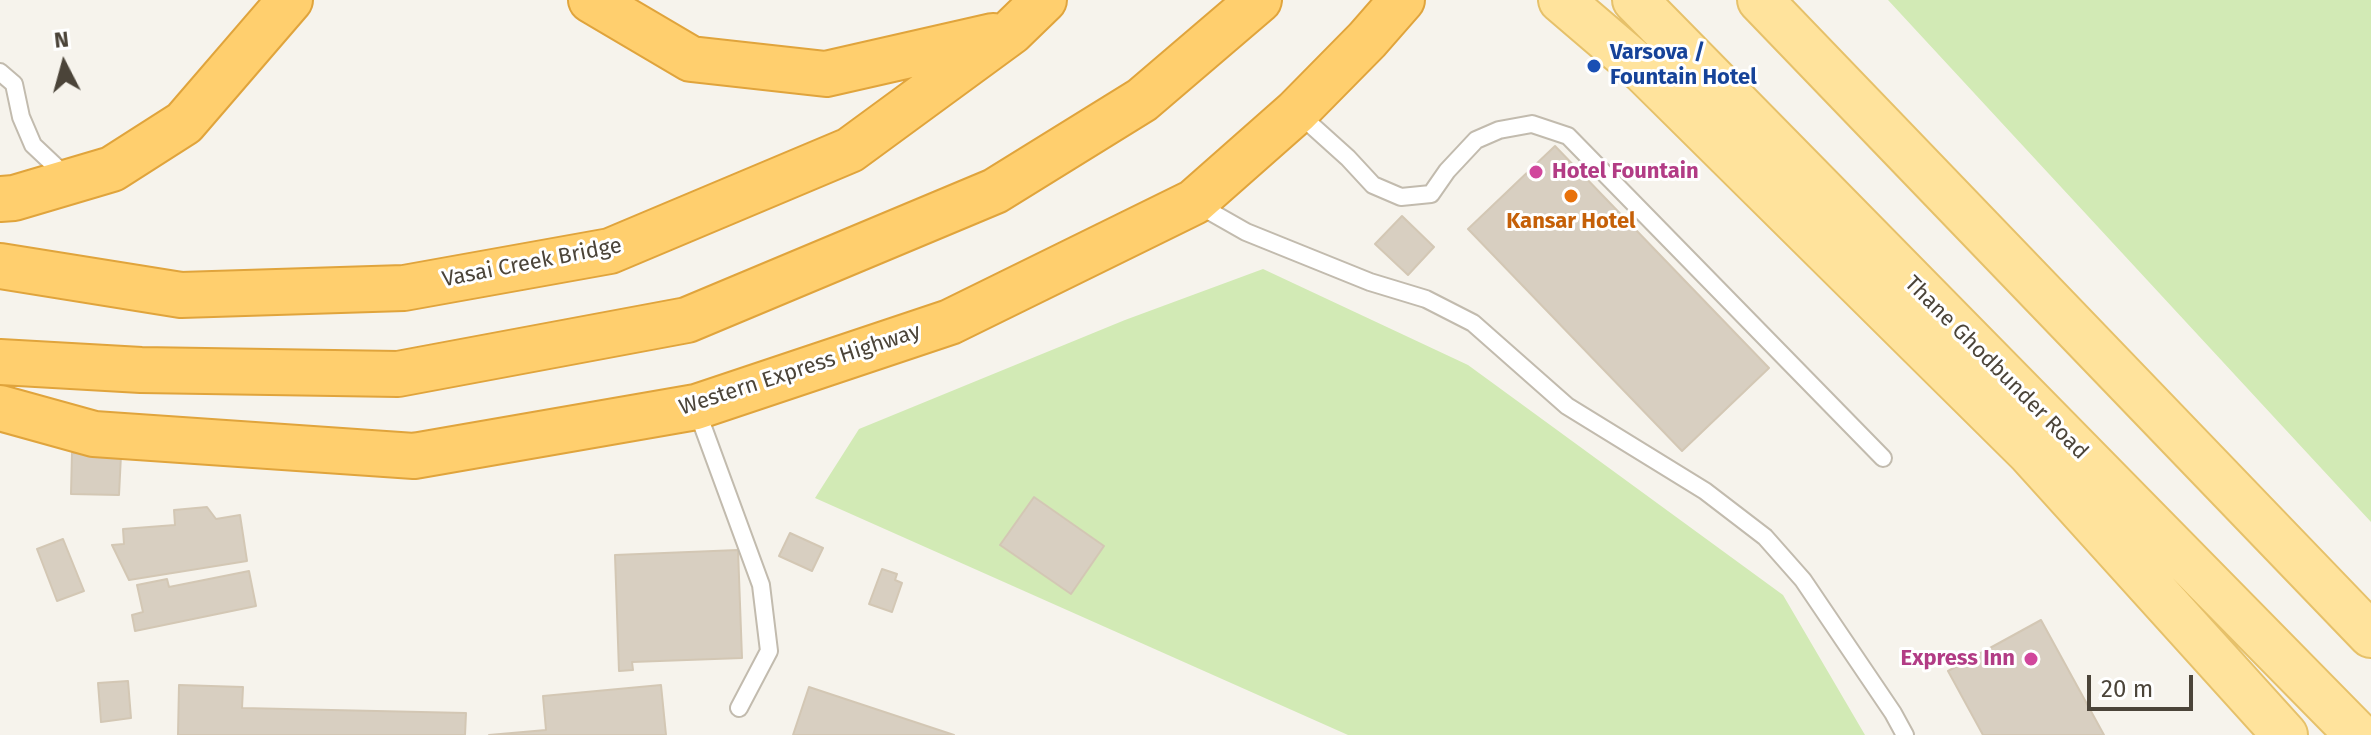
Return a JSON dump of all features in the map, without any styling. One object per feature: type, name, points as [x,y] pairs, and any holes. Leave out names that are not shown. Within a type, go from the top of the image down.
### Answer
[{"type":"highway","points":[[0,199],[14,198],[112,169],[184,123],[290,0]]},
{"type":"highway","points":[[591,0],[691,59],[826,74],[1011,32]]},
{"type":"highway","name":"Vasai Creek Bridge","points":[[0,266],[181,295],[404,288],[610,251],[850,150],[1011,32],[1044,0]]},
{"type":"highway","points":[[0,362],[141,370],[398,374],[687,320],[995,191],[1142,100],[1259,0]]},
{"type":"highway","name":"Western Express Highway","points":[[0,408],[94,434],[414,456],[696,407],[950,322],[1194,202],[1296,112],[1402,0]]},
{"type":"main road","points":[[1561,0],[1644,71],[2029,452],[2285,735]]},
{"type":"main road","name":"Thane Ghodbunder Road","points":[[1635,0],[2358,735]]},
{"type":"main road","points":[[1760,0],[2371,635]]},
{"type":"lane","points":[[0,72],[14,84],[21,117],[33,145],[72,181]]},
{"type":"lane","points":[[1296,112],[1373,185],[1401,197],[1431,194],[1447,171],[1476,140],[1499,130],[1532,124],[1568,136],[1883,458]]},
{"type":"lane","points":[[1194,202],[1246,232],[1370,282],[1426,299],[1473,323],[1567,406],[1705,491],[1765,537],[1803,580],[1905,735]]},
{"type":"lane","points":[[696,407],[761,585],[769,651],[739,708]]},
{"type":"green space","points":[[1888,0],[2371,0],[2371,522]]},
{"type":"green space","points":[[1263,269],[1468,365],[1783,595],[1865,735],[1348,735],[815,498],[859,429],[1125,320]]},
{"type":"building","points":[[1555,146],[1769,368],[1682,451],[1468,229]]},
{"type":"building","points":[[1402,216],[1434,247],[1408,275],[1375,244]]},
{"type":"building","points":[[72,453],[121,455],[119,495],[71,494]]},
{"type":"building","points":[[1034,497],[1104,546],[1071,594],[1000,545]]},
{"type":"building","points":[[207,507],[216,519],[240,515],[247,561],[129,580],[112,545],[124,544],[123,529],[175,525],[174,510]]},
{"type":"building","points":[[790,533],[823,548],[812,571],[779,556]]},
{"type":"building","points":[[63,539],[84,591],[57,601],[37,549]]},
{"type":"building","points":[[738,550],[742,658],[632,662],[633,670],[619,671],[615,555]]},
{"type":"building","points":[[882,569],[897,574],[895,580],[902,583],[892,612],[869,604]]},
{"type":"building","points":[[249,571],[256,606],[135,631],[132,615],[143,612],[137,585],[167,579],[169,587]]},
{"type":"building","points":[[2041,620],[2104,735],[1983,735],[1948,671]]},
{"type":"building","points":[[128,681],[131,718],[101,722],[98,683]]},
{"type":"building","points":[[179,685],[243,687],[242,708],[466,713],[465,735],[178,735]]},
{"type":"building","points":[[661,685],[666,735],[489,735],[546,730],[543,696]]},
{"type":"building","points":[[809,687],[954,735],[793,735]]},
{"type":"place","name":"Varsova / Fountain Hotel","points":[[1594,66]]},
{"type":"place","name":"Hotel Fountain","points":[[1536,172]]},
{"type":"place","name":"Kansar Hotel","points":[[1571,196]]},
{"type":"place","name":"Express Inn","points":[[2031,659]]}]
